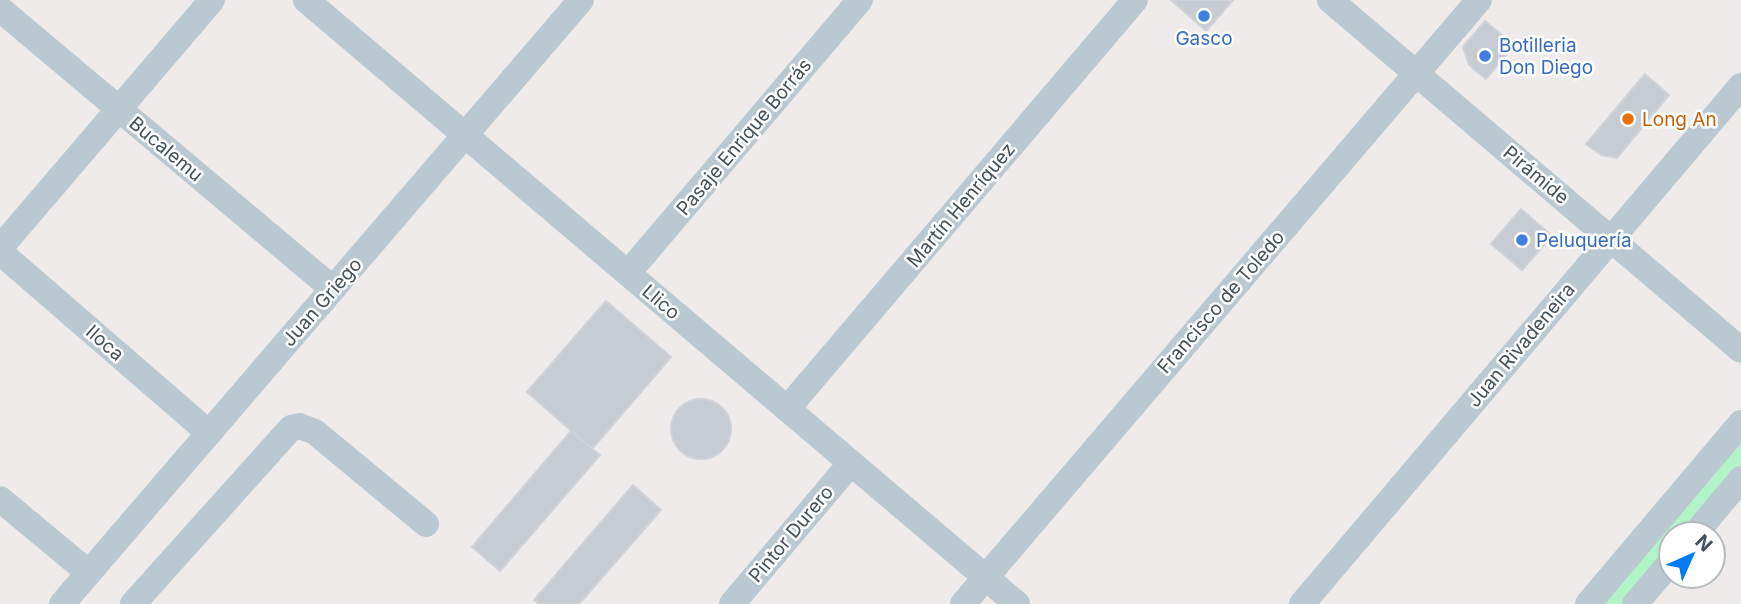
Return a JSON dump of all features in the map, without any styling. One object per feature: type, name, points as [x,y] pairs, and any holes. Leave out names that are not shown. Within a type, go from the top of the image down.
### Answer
[{"type":"street","points":[[0,250],[212,0]]},
{"type":"street","name":"Llico","points":[[306,0],[1017,604]]},
{"type":"street","name":"Juan Griego","points":[[62,604],[581,0]]},
{"type":"street","name":"Pasaje Enrique Borrás","points":[[628,273],[860,0]]},
{"type":"street","name":"Martín Henríquez","points":[[787,409],[1135,0]]},
{"type":"street","name":"Pirámide","points":[[1330,0],[1741,350]]},
{"type":"street","name":"Francisco de Toledo","points":[[963,604],[1479,0]]},
{"type":"street","name":"Bucalemu","points":[[0,9],[333,289]]},
{"type":"street","name":"Juan Rivadeneira","points":[[1301,604],[1741,86]]},
{"type":"street","name":"Iloca","points":[[0,250],[209,433]]},
{"type":"street","points":[[1588,604],[1741,423]]},
{"type":"street","points":[[133,604],[291,428],[300,426],[315,432],[426,524]]},
{"type":"street","name":"Pintor Durero","points":[[732,604],[851,463]]},
{"type":"street","points":[[1707,520],[1741,480]]},
{"type":"street","points":[[0,499],[89,573]]},
{"type":"street","points":[[1636,604],[1657,579]]},
{"type":"green space","points":[[1741,443],[1741,469],[1698,520],[1675,520]]},
{"type":"green space","points":[[1657,542],[1657,567],[1626,604],[1604,604]]},
{"type":"building","name":"Gasco","points":[[1171,0],[1233,0],[1206,31]]},
{"type":"building","name":"Botilleria Don Diego","points":[[1485,21],[1514,45],[1486,79],[1469,65],[1463,47]]},
{"type":"building","name":"Long An","points":[[1645,74],[1669,95],[1617,158],[1601,155],[1586,144]]},
{"type":"building","points":[[1521,209],[1552,236],[1522,270],[1491,244]]},
{"type":"building","points":[[606,301],[671,357],[592,449],[527,392]]},
{"type":"building","points":[[695,399],[707,399],[726,412],[731,429],[729,441],[718,454],[707,459],[695,459],[676,446],[671,435],[671,423],[684,404]]},
{"type":"building","points":[[571,431],[600,455],[500,571],[472,547]]},
{"type":"building","points":[[633,485],[661,510],[579,604],[539,604],[534,600]]},
{"type":"place","name":"Gasco","points":[[1204,16]]},
{"type":"place","name":"Botilleria Don Diego","points":[[1485,56]]},
{"type":"place","name":"Long An","points":[[1628,119]]},
{"type":"place","name":"Peluquería","points":[[1522,240]]}]
